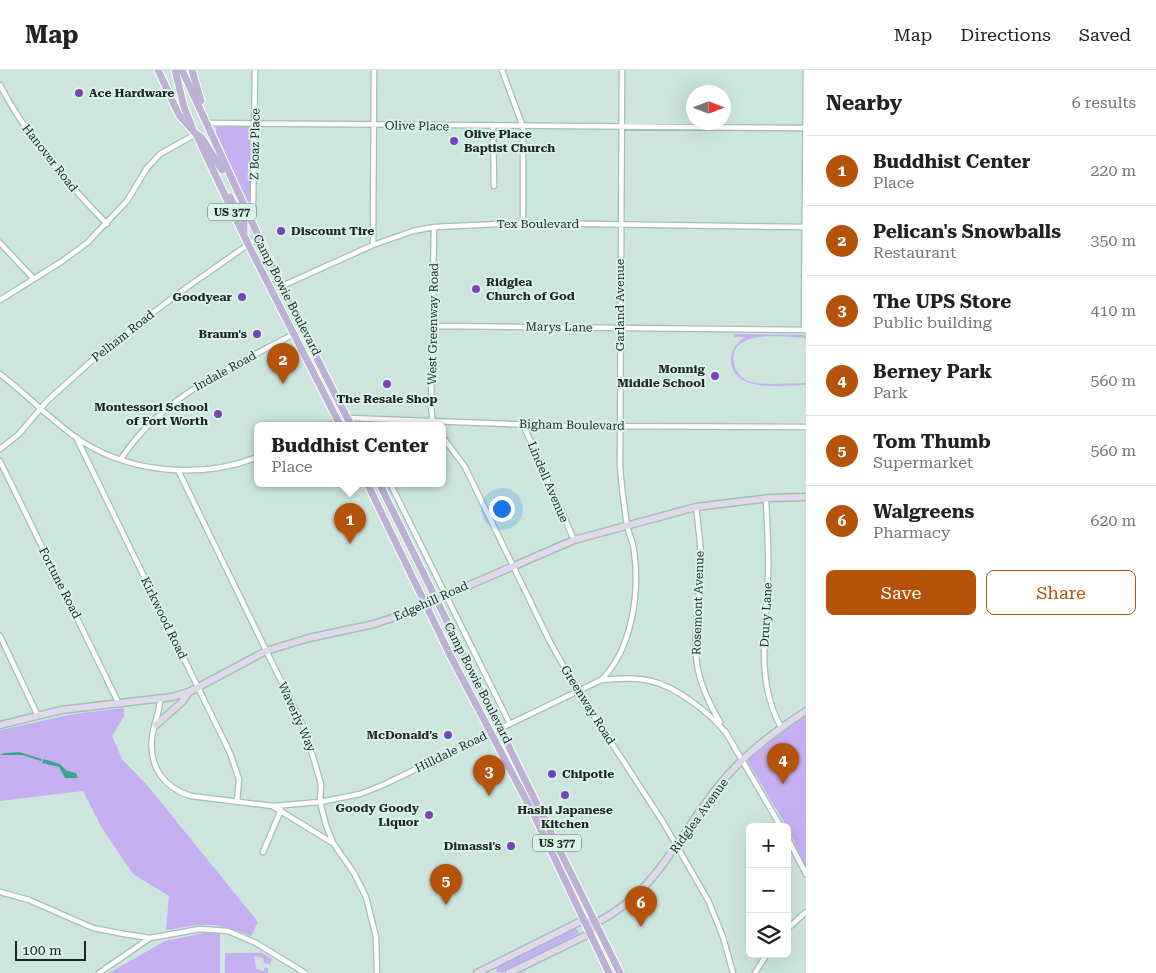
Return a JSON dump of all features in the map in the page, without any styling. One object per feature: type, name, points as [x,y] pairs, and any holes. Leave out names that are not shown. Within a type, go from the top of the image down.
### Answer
[{"type":"main road","name":"Camp Bowie Boulevard","points":[[158,70],[180,115],[196,134],[244,236],[338,422]]},
{"type":"main road","points":[[175,70],[184,107],[196,134],[202,138],[233,185]]},
{"type":"main road","name":"Camp Bowie Boulevard","points":[[182,70],[208,123],[233,185],[281,286],[350,422]]},
{"type":"main road","points":[[192,70],[208,123]]},
{"type":"main road","points":[[215,177],[224,186],[237,211],[247,213],[244,219],[244,236]]},
{"type":"main road","points":[[272,291],[281,286]]},
{"type":"main road","points":[[294,334],[303,330]]},
{"type":"main road","name":"Camp Bowie Boulevard","points":[[369,487],[490,733],[534,815],[609,973]]},
{"type":"main road","name":"Camp Bowie Boulevard","points":[[381,487],[438,599],[499,728],[620,973]]},
{"type":"main road","points":[[380,511],[390,506]]},
{"type":"main road","points":[[534,815],[547,837],[554,836]]},
{"type":"street","name":"Z Boaz Place","points":[[247,213],[251,212],[253,207],[255,70]]},
{"type":"street","points":[[373,245],[374,70]]},
{"type":"street","points":[[502,70],[524,127],[523,223]]},
{"type":"street","name":"Garland Avenue","points":[[601,680],[618,659],[626,640],[632,616],[634,550],[628,527],[620,475],[622,70]]},
{"type":"street","points":[[805,330],[806,70]]},
{"type":"street","name":"Hanover Road","points":[[0,85],[26,128],[58,172],[107,224]]},
{"type":"street","name":"Olive Place","points":[[208,123],[493,127],[806,128]]},
{"type":"street","points":[[493,127],[494,186]]},
{"type":"street","points":[[0,300],[76,252],[107,224],[130,196],[147,168],[160,154],[196,134]]},
{"type":"street","name":"Tex Boulevard","points":[[281,286],[373,245],[413,231],[434,227],[523,223],[805,227]]},
{"type":"street","name":"West Greenway Road","points":[[433,422],[434,227]]},
{"type":"street","name":"Pelham Road","points":[[0,449],[19,434],[41,409],[107,347],[259,237]]},
{"type":"street","points":[[0,243],[34,279]]},
{"type":"street","name":"Marys Lane","points":[[433,326],[805,330]]},
{"type":"street","name":"Indale Road","points":[[121,459],[145,428],[189,391],[294,334]]},
{"type":"street","points":[[0,374],[76,438],[121,459],[152,468],[178,470],[225,467],[254,458]]},
{"type":"street","name":"Bigham Boulevard","points":[[350,422],[366,419],[416,422]]},
{"type":"street","name":"Bigham Boulevard","points":[[446,423],[806,427]]},
{"type":"street","name":"Lindell Avenue","points":[[523,424],[574,540]]},
{"type":"street","name":"Kirkwood Road","points":[[76,438],[236,767],[239,779],[237,802]]},
{"type":"street","name":"Greenway Road","points":[[446,441],[465,467],[549,640],[577,690],[677,844],[709,902],[723,937],[733,973]]},
{"type":"street","name":"Fortune Road","points":[[0,461],[119,704]]},
{"type":"street","name":"Waverly Way","points":[[178,470],[311,745],[320,784],[320,802],[326,826],[333,843],[354,873],[366,897],[376,937],[377,973]]},
{"type":"street","points":[[392,487],[510,724]]},
{"type":"street","name":"Edgehill Road","points":[[0,725],[68,709],[160,700],[189,692],[266,651],[309,638],[374,624],[426,605],[446,593],[574,540],[628,527],[696,507],[766,499],[806,497]]},
{"type":"street","name":"Drury Lane","points":[[766,499],[768,575],[764,664],[769,703],[781,727]]},
{"type":"street","name":"Rosemont Avenue","points":[[696,507],[701,547],[694,631],[696,659],[702,688],[779,823]]},
{"type":"street","points":[[0,636],[38,716]]},
{"type":"street","name":"Hilldale Road","points":[[160,700],[152,737],[152,751],[156,771],[165,783],[172,789],[191,796],[272,806],[320,802],[372,790],[601,680],[625,678],[653,681],[700,707],[726,733]]},
{"type":"street","points":[[156,724],[182,702],[189,692]]},
{"type":"street","name":"Ridglea Avenue","points":[[596,923],[621,909],[649,883],[711,796],[742,759],[781,727],[806,711]]},
{"type":"street","name":"Hilldale Road","points":[[272,806],[333,843]]},
{"type":"street","points":[[264,852],[281,810]]},
{"type":"street","points":[[791,845],[806,874]]},
{"type":"street","points":[[0,892],[29,900],[93,928],[150,938],[200,929],[228,931],[256,942],[305,973]]},
{"type":"street","points":[[791,925],[806,912]]},
{"type":"street","points":[[477,973],[583,920],[596,923],[589,934],[509,973]]},
{"type":"street","points":[[99,973],[150,938]]},
{"type":"street","points":[[754,973],[764,958]]},
{"type":"shaded area","points":[[216,127],[250,127],[250,200],[247,203],[216,132]]},
{"type":"shaded area","points":[[734,334],[806,335],[806,338],[772,336],[749,339],[740,344],[735,352],[734,363],[743,378],[754,383],[806,383],[806,385],[760,385],[749,383],[740,378],[733,370],[731,356],[735,347],[745,337],[734,337]]},
{"type":"shaded area","points":[[124,708],[124,716],[112,736],[122,759],[147,785],[258,922],[251,936],[227,928],[209,925],[166,930],[169,896],[133,874],[102,828],[83,791],[0,801],[0,730],[74,714]]},
{"type":"shaded area","points":[[806,713],[806,867],[791,835],[791,823],[785,823],[747,761],[749,755]]},
{"type":"shaded area","points":[[19,752],[42,759],[41,761],[23,755],[0,755]]},
{"type":"shaded area","points":[[43,759],[60,764],[67,771],[76,773],[78,778],[65,778],[59,767],[42,763]]},
{"type":"shaded area","points":[[575,928],[579,932],[578,934],[502,973],[496,971],[498,966]]},
{"type":"shaded area","points":[[209,932],[220,933],[220,973],[109,973],[165,941]]},
{"type":"shaded area","points":[[225,953],[262,953],[272,959],[270,964],[264,963],[263,958],[254,956],[256,969],[264,971],[265,967],[268,968],[268,973],[225,973]]},
{"type":"place","name":"Ace Hardware","points":[[79,93]]},
{"type":"place","name":"Olive Place Baptist Church","points":[[454,141]]},
{"type":"place","name":"Discount Tire","points":[[281,231]]},
{"type":"place","name":"Ridglea Church of God","points":[[476,289]]},
{"type":"place","name":"Goodyear","points":[[242,297]]},
{"type":"place","name":"Braum's","points":[[257,334]]},
{"type":"place","name":"Monnig Middle School","points":[[715,376]]},
{"type":"place","name":"Pelican's Snowballs","points":[[283,384]]},
{"type":"place","name":"The Resale Shop","points":[[387,384]]},
{"type":"place","name":"Montessori School of Fort Worth","points":[[218,414]]},
{"type":"place","name":"Buddhist Center","points":[[350,544]]},
{"type":"place","name":"McDonald's","points":[[448,735]]},
{"type":"place","name":"Chipotle","points":[[552,774]]},
{"type":"place","name":"Berney Park","points":[[783,784]]},
{"type":"place","name":"Hashi Japanese Kitchen","points":[[565,795]]},
{"type":"place","name":"The UPS Store","points":[[489,796]]},
{"type":"place","name":"Goody Goody Liquor","points":[[429,815]]},
{"type":"place","name":"Dimassi's","points":[[511,846]]},
{"type":"place","name":"Tom Thumb","points":[[446,905]]},
{"type":"place","name":"Walgreens","points":[[641,927]]}]
